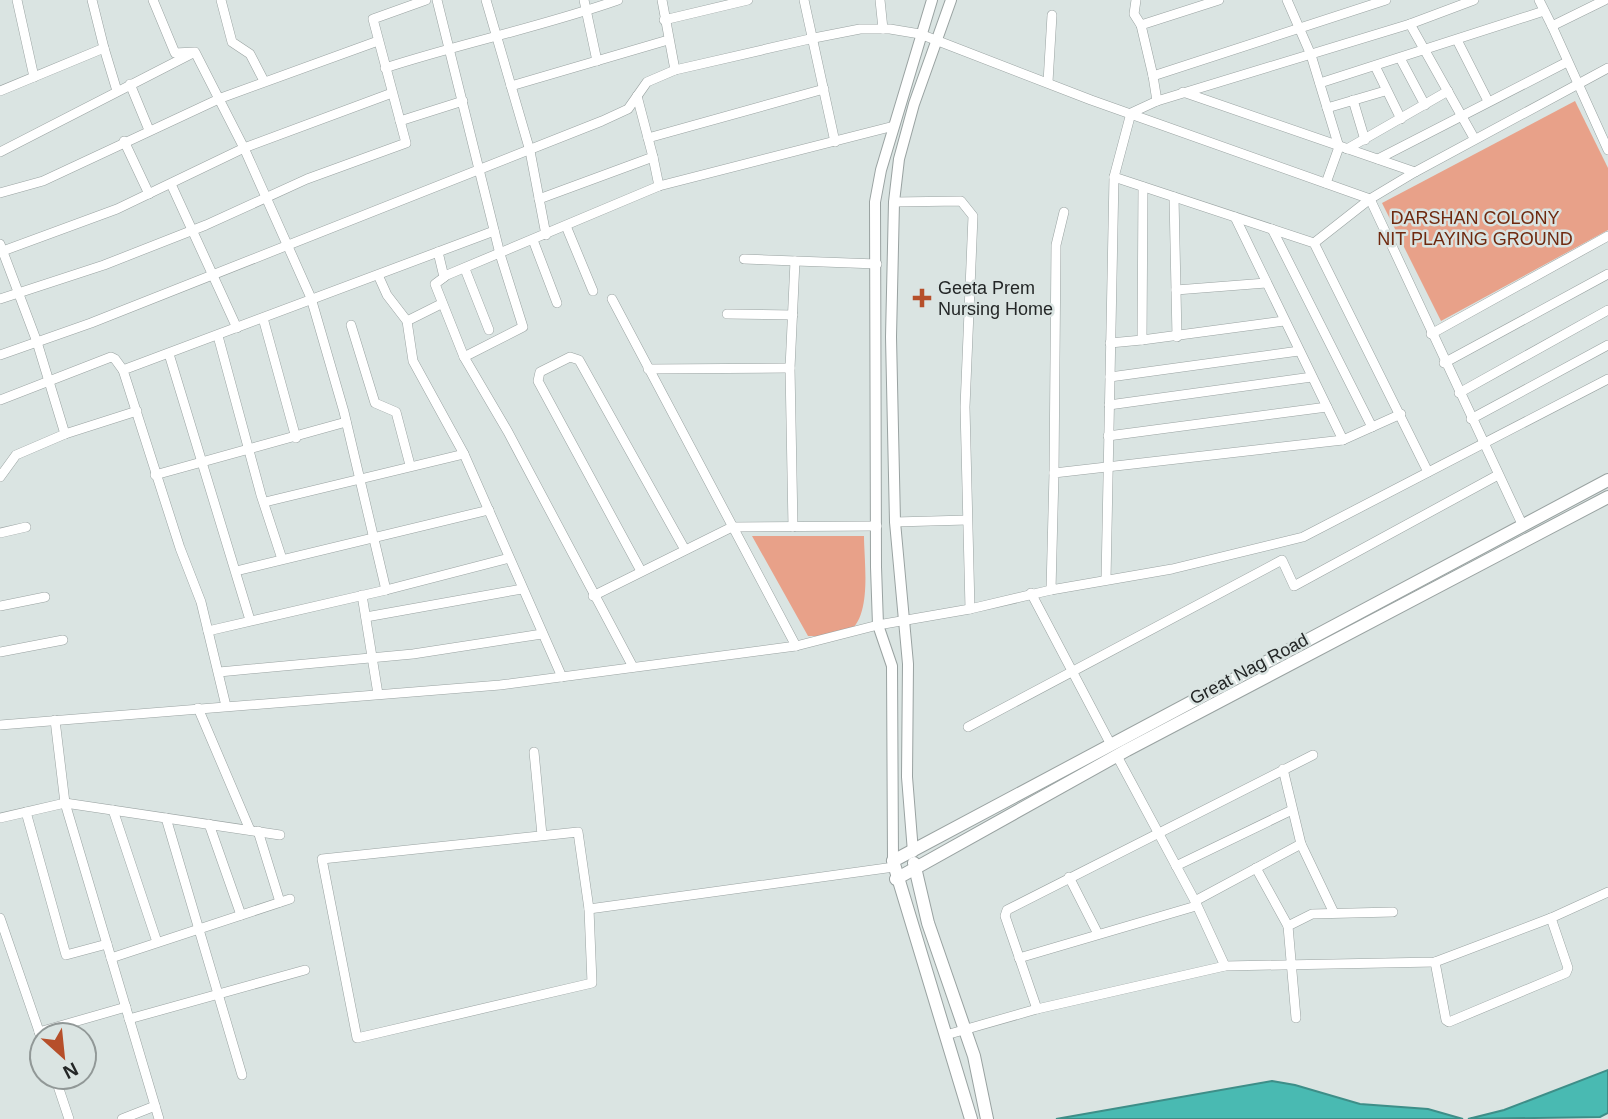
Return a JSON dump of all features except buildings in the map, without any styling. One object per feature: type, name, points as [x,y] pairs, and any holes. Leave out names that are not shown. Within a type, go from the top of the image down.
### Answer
[{"type":"main road","name":"Great Nag Road","points":[[894,869],[913,852],[1110,743],[1608,480]]},
{"type":"main road","name":"Great Nag Road","points":[[894,869],[915,869],[1117,755],[1608,497]]},
{"type":"main road","points":[[1522,524],[1528,537]]},
{"type":"main road","points":[[1110,743],[1117,755]]},
{"type":"main road","points":[[913,852],[929,923],[966,1029],[987,1119]]},
{"type":"main road","points":[[894,869],[971,1119]]},
{"type":"street","points":[[17,0],[34,77]]},
{"type":"street","points":[[92,0],[117,92]]},
{"type":"street","points":[[153,0],[174,53],[195,52]]},
{"type":"street","points":[[221,0],[232,42],[250,54],[264,81]]},
{"type":"street","points":[[0,299],[193,230],[307,179],[406,143],[373,19],[426,0]]},
{"type":"street","points":[[437,0],[500,254],[523,327],[464,357]]},
{"type":"street","points":[[486,0],[530,151],[546,235]]},
{"type":"street","points":[[584,0],[597,61]]},
{"type":"street","points":[[385,68],[618,0]]},
{"type":"street","points":[[662,0],[676,71]]},
{"type":"street","points":[[664,20],[748,0]]},
{"type":"street","points":[[804,0],[835,142]]},
{"type":"street","points":[[880,0],[883,29]]},
{"type":"street","points":[[589,909],[894,869],[892,666],[878,625],[875,202],[894,126],[932,0]]},
{"type":"street","points":[[913,852],[906,777],[908,664],[895,522],[891,337],[894,202],[899,159],[935,39],[951,0]]},
{"type":"street","points":[[1136,0],[1134,14],[1141,25],[1157,101]]},
{"type":"street","points":[[1141,25],[1219,0]]},
{"type":"street","points":[[1287,0],[1311,55],[1327,108],[1343,148]]},
{"type":"street","points":[[1153,76],[1387,0]]},
{"type":"street","points":[[1131,113],[1183,92],[1410,24],[1474,0]]},
{"type":"street","points":[[1539,0],[1608,150]]},
{"type":"street","points":[[1552,26],[1605,0]]},
{"type":"street","points":[[1320,83],[1544,11]]},
{"type":"street","points":[[1048,82],[1052,15]]},
{"type":"street","points":[[1410,24],[1474,138]]},
{"type":"street","points":[[0,355],[215,275],[628,110],[647,82],[676,71],[814,38],[860,29],[883,29],[935,39],[1370,199],[1444,363],[1522,524]]},
{"type":"street","points":[[511,86],[668,40]]},
{"type":"street","points":[[1457,40],[1488,101]]},
{"type":"street","points":[[0,193],[43,181],[221,98],[378,41]]},
{"type":"street","points":[[0,91],[104,48]]},
{"type":"street","points":[[0,152],[195,52]]},
{"type":"street","points":[[195,52],[221,98],[311,298],[346,422],[386,590]]},
{"type":"street","points":[[1400,58],[1425,105]]},
{"type":"street","points":[[1378,159],[1567,62]]},
{"type":"street","points":[[1375,66],[1401,119]]},
{"type":"street","points":[[1314,243],[1370,199],[1415,172],[1608,68]]},
{"type":"street","points":[[130,84],[149,130]]},
{"type":"street","points":[[648,138],[824,89]]},
{"type":"street","points":[[1327,108],[1385,91]]},
{"type":"street","points":[[1326,183],[1343,148],[1364,140],[1448,91]]},
{"type":"street","points":[[1183,92],[1415,172]]},
{"type":"street","points":[[65,434],[37,342],[1,249],[55,234],[171,184],[244,148],[392,93]]},
{"type":"street","points":[[637,96],[659,186]]},
{"type":"street","points":[[1353,100],[1364,140]]},
{"type":"street","points":[[400,121],[463,101]]},
{"type":"street","points":[[1106,580],[1114,177],[1131,113]]},
{"type":"street","points":[[633,667],[508,432],[464,357],[435,284],[444,277],[659,186],[894,126]]},
{"type":"street","points":[[124,141],[149,194]]},
{"type":"street","points":[[539,199],[653,157]]},
{"type":"street","points":[[1114,177],[1314,243],[1428,472]]},
{"type":"street","points":[[171,184],[237,328]]},
{"type":"street","points":[[1142,340],[1143,187]]},
{"type":"street","points":[[1174,197],[1177,337]]},
{"type":"street","points":[[894,202],[961,201],[973,216],[965,407],[970,609]]},
{"type":"street","points":[[1051,590],[1056,245],[1064,212]]},
{"type":"street","points":[[1235,217],[1343,440]]},
{"type":"street","points":[[566,226],[593,291]]},
{"type":"street","points":[[1272,229],[1372,427]]},
{"type":"street","points":[[123,370],[494,231]]},
{"type":"street","points":[[1431,334],[1608,236]]},
{"type":"street","points":[[533,240],[557,303]]},
{"type":"street","points":[[438,252],[444,277]]},
{"type":"street","points":[[744,259],[877,264]]},
{"type":"street","points":[[793,527],[790,368],[795,261]]},
{"type":"street","points":[[465,269],[489,330]]},
{"type":"street","points":[[1444,363],[1608,274]]},
{"type":"street","points":[[378,275],[387,295],[407,321],[413,361],[464,454],[562,677]]},
{"type":"street","points":[[1176,290],[1265,283]]},
{"type":"street","points":[[612,299],[796,646]]},
{"type":"street","points":[[407,321],[441,304]]},
{"type":"street","points":[[1459,393],[1608,310]]},
{"type":"street","points":[[727,314],[793,314]]},
{"type":"street","points":[[262,318],[296,438]]},
{"type":"street","points":[[1110,343],[1177,337],[1284,321]]},
{"type":"street","points":[[351,325],[375,403],[396,412],[410,465]]},
{"type":"street","points":[[218,336],[249,452],[282,559]]},
{"type":"street","points":[[1471,419],[1608,345]]},
{"type":"street","points":[[1110,377],[1299,351]]},
{"type":"street","points":[[169,354],[250,620]]},
{"type":"street","points":[[0,400],[111,357],[123,370],[208,631],[226,706]]},
{"type":"street","points":[[641,571],[538,382],[540,372],[570,357],[579,360],[684,548]]},
{"type":"street","points":[[648,369],[790,368]]},
{"type":"street","points":[[1109,405],[1312,377]]},
{"type":"street","points":[[0,725],[562,677],[796,646],[878,625],[903,623],[970,609],[1031,593],[1276,546],[1303,537],[1608,379]]},
{"type":"street","points":[[1108,436],[1327,407]]},
{"type":"street","points":[[0,477],[16,455],[65,434],[137,411]]},
{"type":"street","points":[[1054,474],[1343,440],[1401,414]]},
{"type":"street","points":[[155,475],[249,452],[346,422]]},
{"type":"street","points":[[265,502],[464,454]]},
{"type":"street","points":[[1276,546],[1294,586],[1497,475]]},
{"type":"street","points":[[236,570],[489,510]]},
{"type":"street","points":[[895,522],[967,520]]},
{"type":"street","points":[[593,596],[684,548],[732,527],[877,526]]},
{"type":"street","points":[[0,533],[26,527]]},
{"type":"street","points":[[208,631],[386,590],[509,558]]},
{"type":"street","points":[[968,727],[1282,560]]},
{"type":"street","points":[[366,617],[522,589]]},
{"type":"street","points":[[1031,593],[1074,670],[1110,743]]},
{"type":"street","points":[[362,595],[379,694]]},
{"type":"street","points":[[0,607],[45,597]]},
{"type":"street","points":[[219,672],[373,658],[542,634]]},
{"type":"street","points":[[0,652],[64,640]]},
{"type":"street","points":[[198,708],[254,831],[280,902]]},
{"type":"street","points":[[55,720],[65,803],[159,1119]]},
{"type":"street","points":[[534,752],[542,835]]},
{"type":"street","points":[[1117,755],[1196,904],[1225,966]]},
{"type":"street","points":[[1037,1009],[1005,916],[1007,910],[1313,755]]},
{"type":"street","points":[[1283,769],[1301,844],[1334,911]]},
{"type":"street","points":[[0,818],[65,803],[280,835]]},
{"type":"street","points":[[113,810],[157,942]]},
{"type":"street","points":[[1176,866],[1292,810]]},
{"type":"street","points":[[26,812],[66,955],[107,944]]},
{"type":"street","points":[[166,818],[242,1075]]},
{"type":"street","points":[[209,824],[241,915]]},
{"type":"street","points":[[578,832],[589,909],[592,983],[357,1038],[321,859],[578,832]]},
{"type":"street","points":[[1019,958],[1196,904],[1301,844]]},
{"type":"street","points":[[1256,868],[1288,926],[1296,1018]]},
{"type":"street","points":[[1069,877],[1098,934]]},
{"type":"street","points":[[946,1035],[1037,1009],[1225,966],[1293,967],[1435,962],[1551,918],[1608,892]]},
{"type":"street","points":[[111,958],[290,899]]},
{"type":"street","points":[[1288,926],[1312,914],[1334,911],[1393,912]]},
{"type":"street","points":[[0,918],[36,1021]]},
{"type":"street","points":[[1435,962],[1446,1020],[1450,1022],[1566,973],[1568,968],[1551,918]]},
{"type":"street","points":[[129,1018],[305,970]]},
{"type":"street","points":[[85,1021],[126,1007]]},
{"type":"street","points":[[60,1091],[69,1119]]},
{"type":"street","points":[[122,1119],[155,1106]]},
{"type":"green space","name":"DARSHAN COLONY NIT PLAYING GROUND","points":[[1575,101],[1608,168],[1608,230],[1441,321],[1382,203]]},
{"type":"green space","points":[[752,536],[864,536],[864,603],[855,626],[842,634],[808,636]]},
{"type":"water","points":[[1608,1070],[1608,1113],[1600,1117],[1468,1119],[1504,1110]]},
{"type":"water","points":[[1272,1081],[1360,1104],[1428,1109],[1463,1119],[1056,1119]]},
{"type":"place","name":"Geeta Prem Nursing Home","points":[[922,298]]}]
